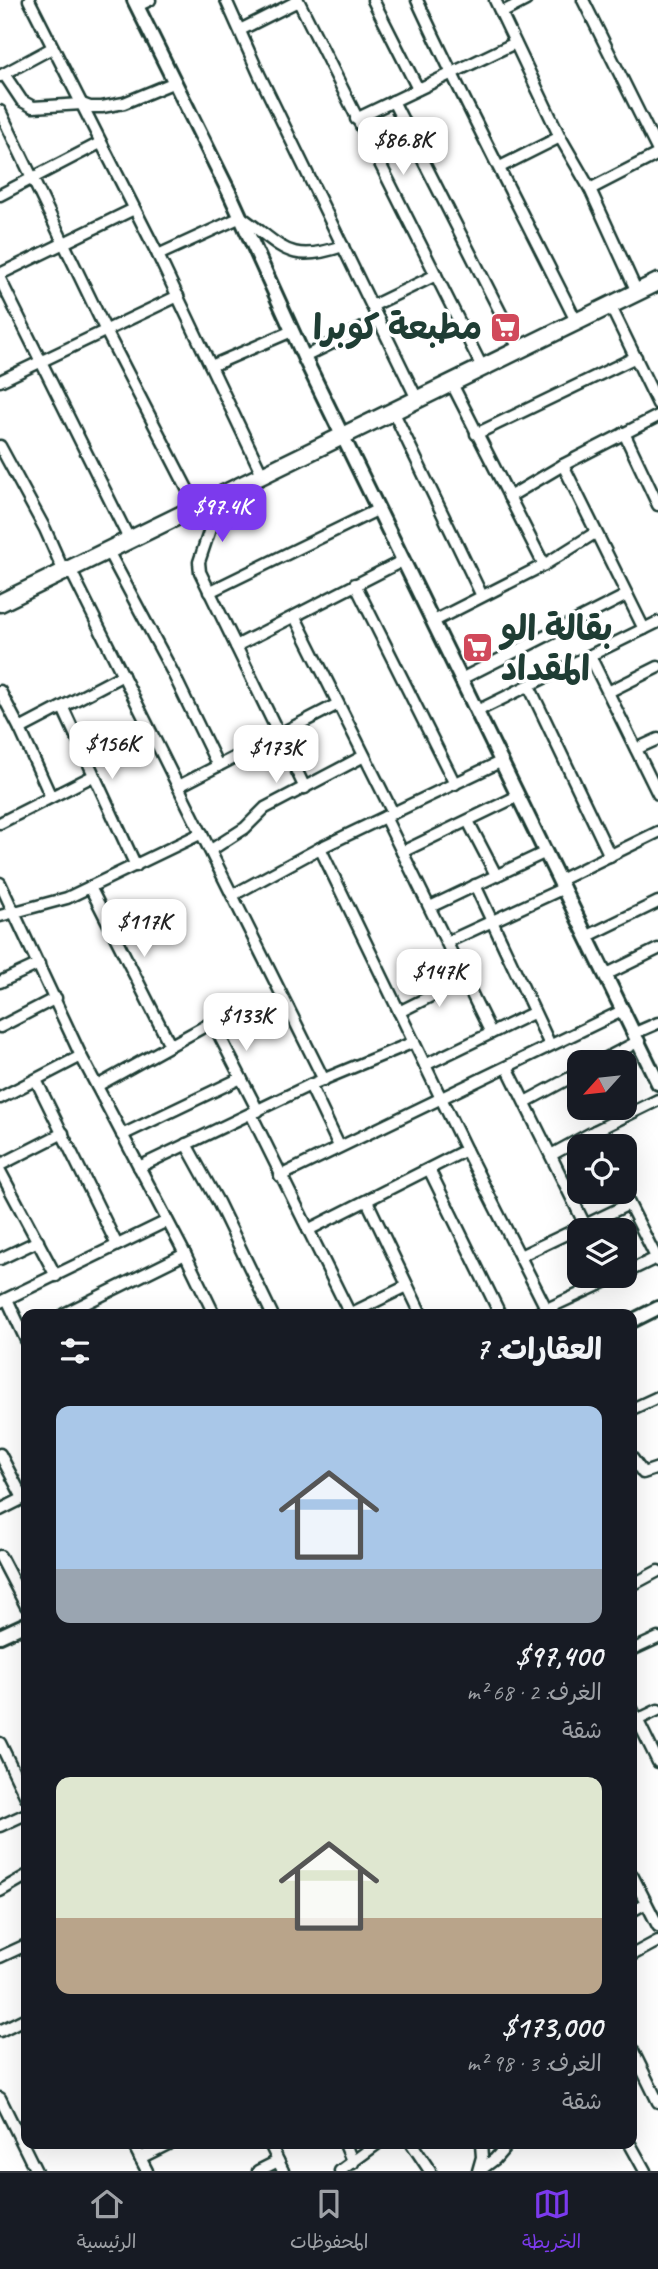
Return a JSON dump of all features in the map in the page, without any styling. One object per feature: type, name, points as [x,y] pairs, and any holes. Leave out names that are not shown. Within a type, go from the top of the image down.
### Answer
[{"type":"highway","points":[[0,603],[658,282]]},
{"type":"street","points":[[29,0],[158,256],[263,475]]},
{"type":"street","points":[[150,0],[135,3],[241,217],[342,436],[658,1083]]},
{"type":"street","points":[[226,0],[417,400]]},
{"type":"street","points":[[240,30],[298,0],[482,367]]},
{"type":"street","points":[[373,0],[418,89]]},
{"type":"street","points":[[417,0],[451,74],[576,321]]},
{"type":"street","points":[[495,0],[560,137],[590,189],[637,292]]},
{"type":"street","points":[[501,13],[526,0]]},
{"type":"street","points":[[583,0],[658,153],[590,189]]},
{"type":"street","points":[[356,119],[515,43]]},
{"type":"street","points":[[52,48],[2,75],[23,101],[33,107],[82,104],[90,107],[124,103],[175,82]]},
{"type":"street","points":[[393,102],[519,349]]},
{"type":"street","points":[[0,111],[106,331],[201,506],[210,529],[199,562],[200,572],[305,788]]},
{"type":"street","points":[[500,167],[560,137]]},
{"type":"street","points":[[0,195],[100,143]]},
{"type":"street","points":[[0,274],[134,209]]},
{"type":"street","points":[[241,217],[279,248],[303,255],[343,246]]},
{"type":"street","points":[[158,256],[241,217]]},
{"type":"street","points":[[372,306],[436,275]]},
{"type":"street","points":[[0,279],[130,541]]},
{"type":"street","points":[[0,381],[177,296]]},
{"type":"street","points":[[610,306],[658,404]]},
{"type":"street","points":[[304,357],[379,320]]},
{"type":"street","points":[[211,366],[292,331]]},
{"type":"street","points":[[476,435],[636,357]]},
{"type":"street","points":[[646,378],[658,373]]},
{"type":"street","points":[[451,382],[544,565]]},
{"type":"street","points":[[393,411],[482,596]]},
{"type":"street","points":[[509,497],[563,465],[658,416]]},
{"type":"street","points":[[624,433],[658,505]]},
{"type":"street","points":[[0,446],[123,675],[324,1080]]},
{"type":"street","points":[[563,465],[644,629]]},
{"type":"street","points":[[209,592],[379,509]]},
{"type":"street","points":[[434,621],[544,565],[595,533]]},
{"type":"street","points":[[108,551],[173,673],[218,766]]},
{"type":"street","points":[[236,646],[404,560]]},
{"type":"street","points":[[355,584],[454,783]]},
{"type":"street","points":[[461,679],[627,595]]},
{"type":"street","points":[[295,617],[364,757],[402,852],[491,1033]]},
{"type":"street","points":[[477,711],[658,622]]},
{"type":"street","points":[[590,656],[658,794]]},
{"type":"street","points":[[608,692],[658,667]]},
{"type":"street","points":[[20,729],[123,675]]},
{"type":"street","points":[[529,686],[610,856]]},
{"type":"street","points":[[0,691],[51,797]]},
{"type":"street","points":[[179,786],[338,704]]},
{"type":"street","points":[[63,708],[136,866]]},
{"type":"street","points":[[636,748],[658,738]]},
{"type":"street","points":[[211,850],[242,831],[265,808],[364,757]]},
{"type":"street","points":[[233,895],[320,848],[502,761]]},
{"type":"street","points":[[0,823],[93,776]]},
{"type":"street","points":[[402,852],[518,796]]},
{"type":"street","points":[[468,821],[496,875]]},
{"type":"street","points":[[447,942],[658,832]]},
{"type":"street","points":[[0,916],[52,902],[90,887],[202,834]]},
{"type":"street","points":[[320,848],[546,1309]]},
{"type":"street","points":[[430,907],[545,852]]},
{"type":"street","points":[[0,883],[81,1056],[185,1254],[210,1309]]},
{"type":"street","points":[[475,885],[550,1045]]},
{"type":"street","points":[[90,887],[170,1045]]},
{"type":"street","points":[[588,936],[658,902]]},
{"type":"street","points":[[607,974],[658,949]]},
{"type":"street","points":[[0,982],[39,964]]},
{"type":"street","points":[[399,1012],[465,979]]},
{"type":"street","points":[[0,1027],[55,998]]},
{"type":"street","points":[[280,1176],[624,1010]]},
{"type":"street","points":[[425,1065],[533,1013]]},
{"type":"street","points":[[617,1050],[658,1023]]},
{"type":"street","points":[[97,1086],[204,1025],[212,1025],[241,1078],[280,1176],[348,1309]]},
{"type":"street","points":[[139,1167],[310,1086],[414,1042]]},
{"type":"street","points":[[0,1098],[81,1056]]},
{"type":"street","points":[[507,1067],[581,1218]]},
{"type":"street","points":[[122,1135],[241,1078]]},
{"type":"street","points":[[525,1102],[567,1079]]},
{"type":"street","points":[[36,1080],[117,1245]]},
{"type":"street","points":[[310,1086],[339,1146]]},
{"type":"street","points":[[551,1155],[658,1100]]},
{"type":"street","points":[[0,1165],[63,1133]]},
{"type":"street","points":[[186,1144],[218,1202],[270,1309]]},
{"type":"street","points":[[308,1230],[466,1150]]},
{"type":"street","points":[[429,1169],[498,1309]]},
{"type":"street","points":[[0,1171],[4,1186],[56,1276]]},
{"type":"street","points":[[367,1201],[418,1309]]},
{"type":"street","points":[[601,1218],[629,1204],[657,1259],[637,1268]]},
{"type":"street","points":[[21,1330],[3,1301],[167,1221]]},
{"type":"street","points":[[520,1256],[567,1234]]},
{"type":"street","points":[[0,1259],[38,1241]]},
{"type":"street","points":[[74,1309],[185,1254]]},
{"type":"street","points":[[360,1309],[407,1286]]},
{"type":"street","points":[[553,1309],[594,1288]]},
{"type":"street","points":[[637,1318],[658,1308]]},
{"type":"street","points":[[637,1407],[658,1397]]},
{"type":"street","points":[[0,1454],[21,1491]]},
{"type":"street","points":[[637,1467],[643,1473],[658,1468]]},
{"type":"street","points":[[0,1510],[21,1500]]},
{"type":"street","points":[[0,1556],[21,1596]]},
{"type":"street","points":[[637,1582],[658,1571]]},
{"type":"street","points":[[0,1636],[21,1626]]},
{"type":"street","points":[[637,1648],[658,1638]]},
{"type":"street","points":[[658,1710],[638,1720],[654,1747],[658,1762]]},
{"type":"street","points":[[0,1743],[21,1787]]},
{"type":"street","points":[[0,1826],[21,1816]]},
{"type":"street","points":[[0,1891],[21,1880]]},
{"type":"street","points":[[637,1885],[658,1926]]},
{"type":"street","points":[[637,1908],[646,1903]]},
{"type":"street","points":[[637,1953],[657,1944]]},
{"type":"street","points":[[0,1957],[21,1947]]},
{"type":"street","points":[[0,2031],[21,2020]]},
{"type":"street","points":[[637,2059],[658,2102]]},
{"type":"street","points":[[0,2098],[21,2141]]},
{"type":"street","points":[[25,2149],[36,2171]]},
{"type":"street","points":[[136,2149],[147,2171]]},
{"type":"street","points":[[140,2158],[158,2149]]},
{"type":"street","points":[[258,2171],[281,2166],[272,2149]]},
{"type":"street","points":[[347,2149],[354,2163]]},
{"type":"street","points":[[340,2171],[371,2149]]},
{"type":"street","points":[[415,2149],[430,2171]]},
{"type":"street","points":[[481,2149],[484,2170]]},
{"type":"street","points":[[484,2170],[503,2149]]},
{"type":"street","points":[[634,2149],[645,2171]]},
{"type":"place","name":"مطبعة كوبرا","points":[[505,327]]},
{"type":"place","name":"بقالة الو المقداد","points":[[478,648]]}]
